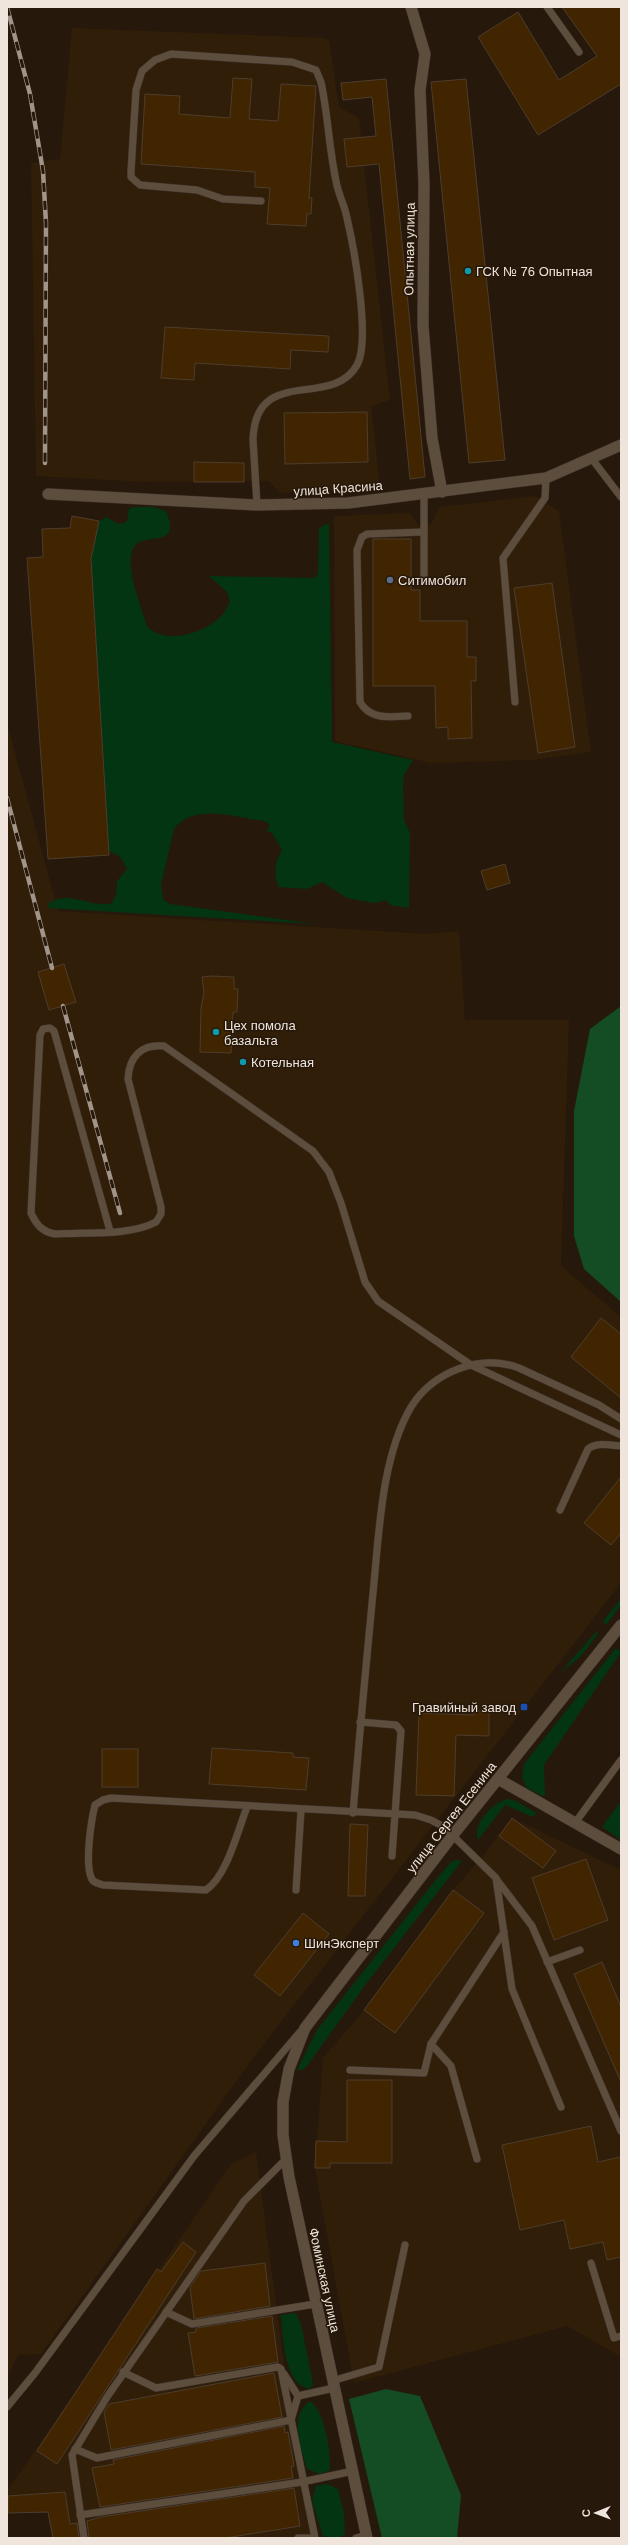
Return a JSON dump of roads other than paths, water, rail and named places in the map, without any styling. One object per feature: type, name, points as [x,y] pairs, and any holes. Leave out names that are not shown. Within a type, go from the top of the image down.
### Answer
[{"type":"street","name":"Опытная улица","points":[[411,7],[425,54],[420,90],[424,184],[423,326],[431,425],[442,492]]},
{"type":"street","name":"улица Красина","points":[[48,494],[257,505],[324,504],[442,492],[546,478],[621,445]]},
{"type":"street","name":"улица Сергея Есенина","points":[[305,2028],[453,1836],[621,1625]]},
{"type":"street","points":[[498,1779],[621,1849]]},
{"type":"street","name":"Фоминская улица","points":[[305,2028],[294,2050],[284,2090],[282,2118],[286,2159],[315,2304],[352,2471],[363,2537]]},
{"type":"lane","points":[[547,7],[579,52]]},
{"type":"lane","points":[[257,505],[253,429],[259,411],[266,402],[284,392],[324,386],[345,378],[358,363],[363,338],[353,246],[347,217],[336,181],[321,82],[316,70],[292,62],[172,54],[148,64],[142,71],[136,90],[131,171],[135,182],[140,185],[197,190],[223,199],[261,201]]},
{"type":"lane","points":[[592,459],[621,497]]},
{"type":"lane","points":[[515,702],[503,558],[545,498],[546,478]]},
{"type":"lane","points":[[424,494],[424,580]]},
{"type":"lane","points":[[408,716],[376,715],[363,708],[360,702],[357,550],[362,537],[367,534],[424,532]]},
{"type":"lane","points":[[110,1231],[54,1031],[50,1028],[43,1029],[40,1035],[30,1213],[40,1228],[46,1233],[110,1231],[148,1227],[156,1222],[161,1214],[128,1079],[130,1065],[139,1051],[146,1047],[164,1046],[312,1151],[329,1172],[336,1187],[365,1282],[370,1292],[382,1304],[471,1365],[621,1435]]},
{"type":"lane","points":[[353,1812],[360,1722],[381,1515],[390,1468],[400,1433],[412,1406],[432,1384],[446,1374],[471,1365],[492,1362],[508,1364],[599,1405],[621,1419]]},
{"type":"lane","points":[[560,1510],[588,1449],[600,1444],[621,1446]]},
{"type":"lane","points":[[360,1722],[396,1725],[401,1731],[392,1856]]},
{"type":"lane","points":[[575,1823],[621,1760]]},
{"type":"lane","points":[[247,1807],[221,1872],[215,1884],[206,1890],[103,1885],[95,1883],[91,1878],[89,1868],[92,1815],[94,1805],[111,1798],[247,1807],[415,1815],[431,1820],[453,1836],[496,1878],[532,1926],[621,2131]]},
{"type":"lane","points":[[296,1890],[301,1810]]},
{"type":"lane","points":[[496,1878],[512,1989],[561,2107]]},
{"type":"lane","points":[[350,2070],[424,2073],[431,2044],[504,1932]]},
{"type":"lane","points":[[548,1962],[580,1950]]},
{"type":"lane","points":[[7,2407],[35,2373],[194,2156],[305,2028]]},
{"type":"lane","points":[[431,2044],[451,2066],[477,2159]]},
{"type":"lane","points":[[84,2538],[72,2455],[75,2449],[124,2372],[244,2200],[286,2159]]},
{"type":"lane","points":[[298,2396],[379,2367],[406,2244]]},
{"type":"lane","points":[[591,2263],[614,2338],[621,2336]]},
{"type":"lane","points":[[166,2312],[192,2324],[315,2304]]},
{"type":"lane","points":[[124,2372],[156,2388],[278,2367],[281,2369],[298,2396],[292,2420]]},
{"type":"lane","points":[[281,2369],[314,2538],[298,2538]]},
{"type":"lane","points":[[75,2449],[97,2458],[292,2420]]},
{"type":"lane","points":[[80,2515],[302,2482],[352,2471]]},
{"type":"railway","points":[[7,7],[30,94],[43,171],[46,223],[45,463]]},
{"type":"railway","points":[[7,798],[52,968]]},
{"type":"railway","points":[[63,1006],[120,1213]]},
{"type":"place","name":"ГСК № 76 Опытная","points":[[468,271]]},
{"type":"place","name":"Ситимобил","points":[[390,580]]},
{"type":"place","name":"Цех помола базальта","points":[[216,1032]]},
{"type":"place","name":"Котельная","points":[[243,1062]]},
{"type":"place","name":"Гравийный завод","points":[[524,1707]]},
{"type":"place","name":"ШинЭксперт","points":[[296,1943]]}]
